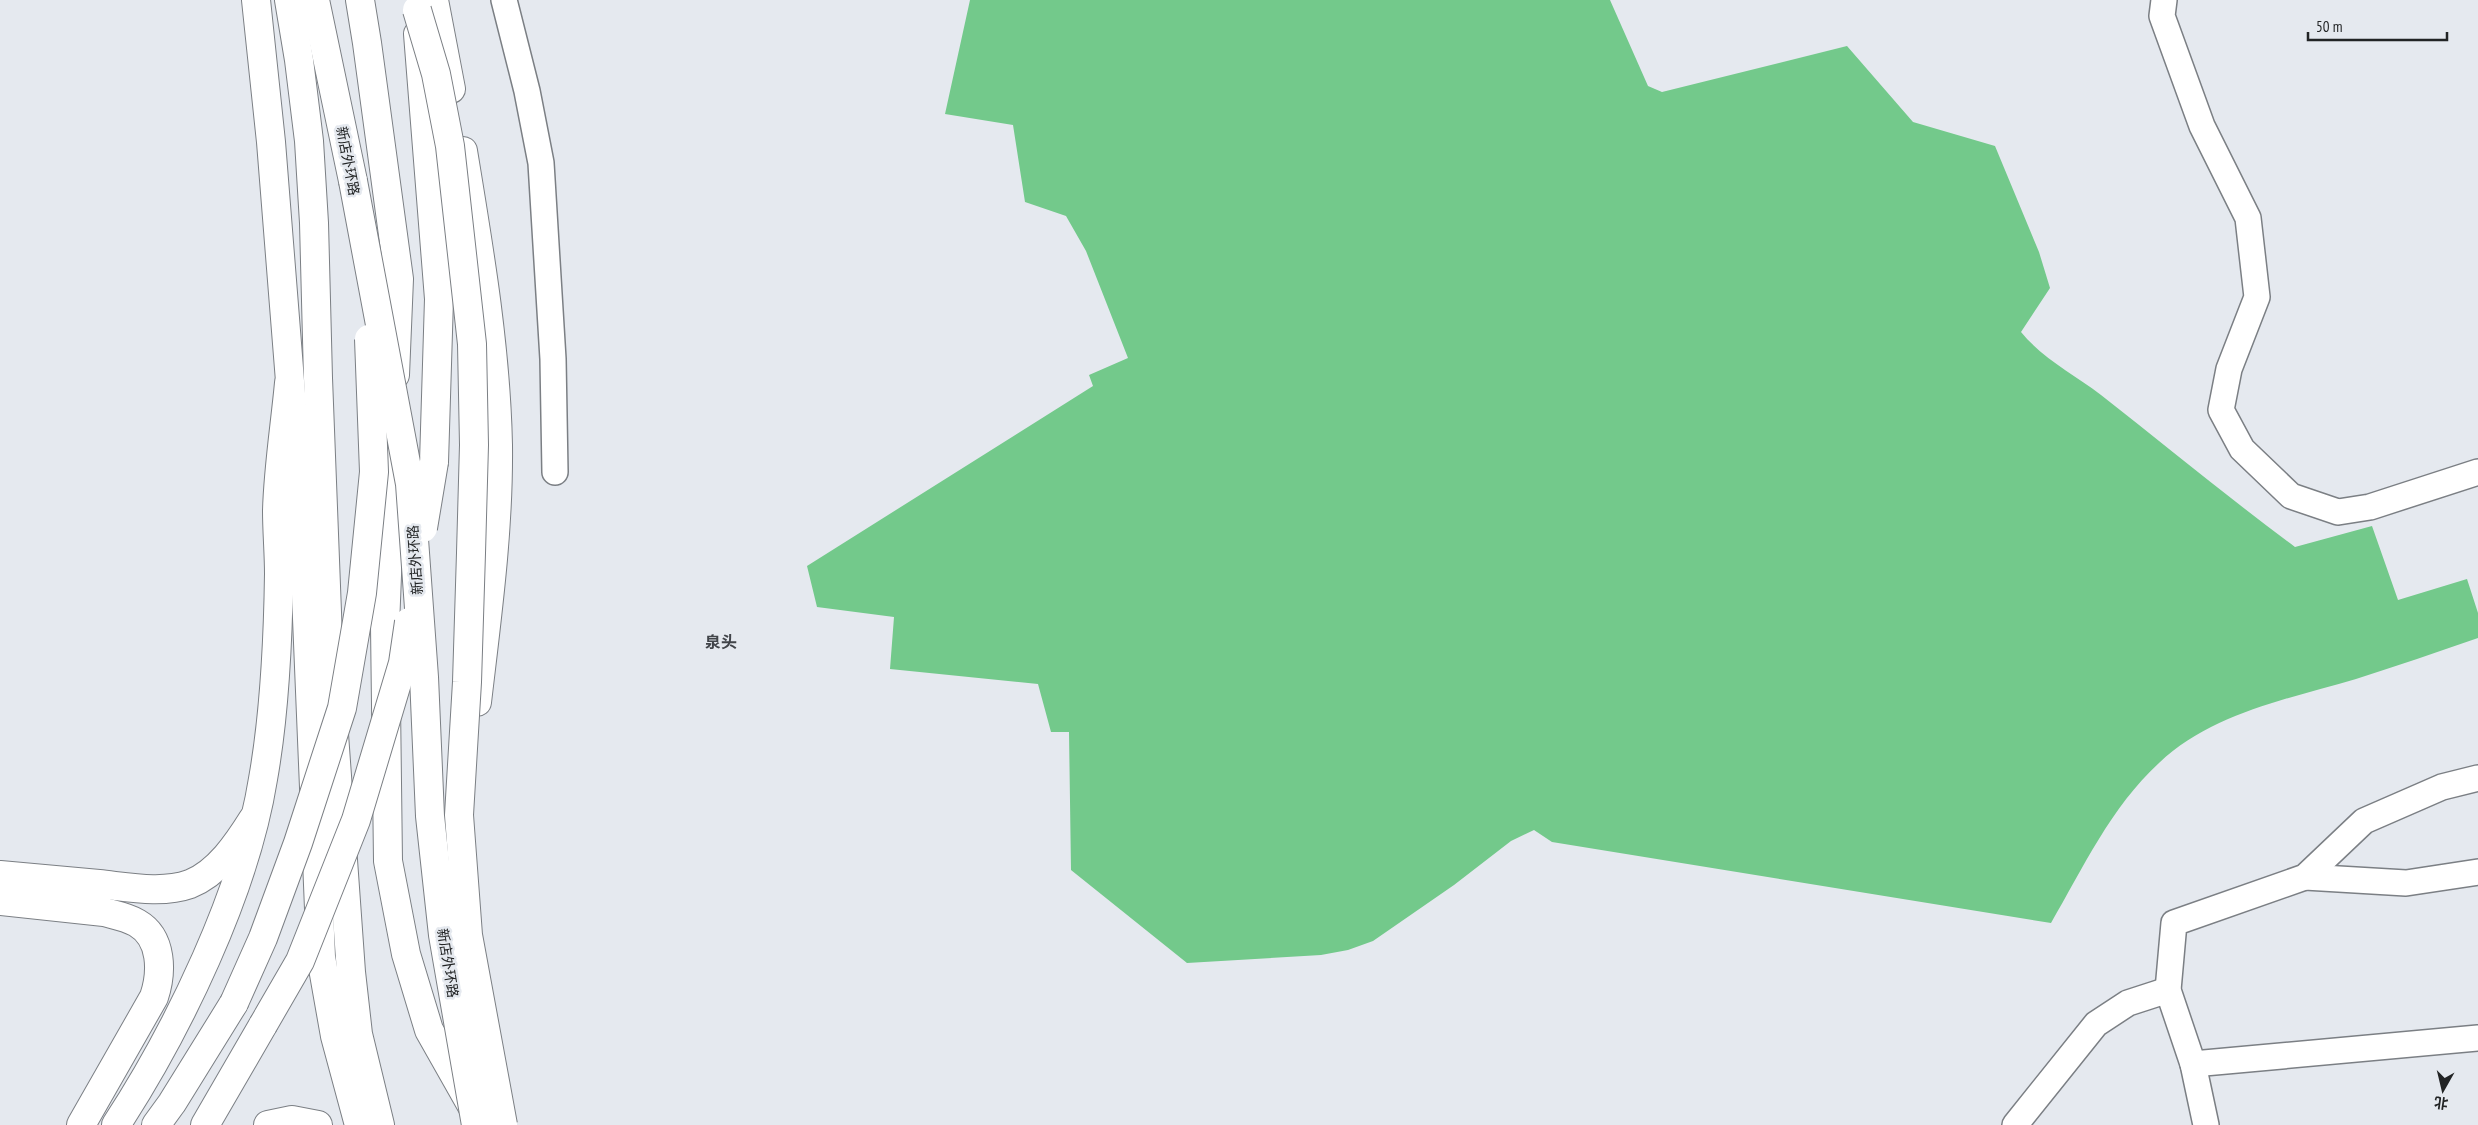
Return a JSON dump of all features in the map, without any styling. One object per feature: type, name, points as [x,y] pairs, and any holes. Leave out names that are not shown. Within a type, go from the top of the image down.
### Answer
[{"type":"main road","points":[[256,0],[271,142],[305,570],[313,739],[315,851],[321,957],[335,1036],[359,1125]]},
{"type":"main road","points":[[289,0],[309,141],[314,223],[329,664],[351,972],[358,1034],[380,1125]]},
{"type":"main road","name":"新店外环路","points":[[315,0],[353,181],[410,484],[424,677],[431,826],[443,935],[476,1125]]},
{"type":"main road","points":[[360,0],[368,43],[399,279],[385,626],[388,861],[406,954],[429,1030],[482,1125]]},
{"type":"main road","points":[[422,3],[464,162],[494,367],[498,446],[494,554],[473,736],[440,985],[487,1125]]},
{"type":"main road","points":[[205,1125],[300,961],[356,820],[403,662],[434,462],[439,298],[422,3]]},
{"type":"main road","name":"新店外环路","points":[[422,3],[450,146],[472,344],[474,445],[467,682],[459,815],[468,935],[503,1125]]},
{"type":"main road","points":[[156,1125],[234,1003],[242,986],[263,938],[298,843],[342,708],[362,594],[374,472],[370,349],[353,181]]},
{"type":"main road","points":[[120,1119],[153,1063],[192,989],[223,914],[255,815],[263,781],[274,692],[279,573],[277,510],[289,383]]},
{"type":"main road","points":[[0,875],[153,889],[179,887],[200,878],[222,860],[238,842],[255,815]]},
{"type":"main road","points":[[0,901],[104,912],[120,916],[137,923],[147,930],[157,949],[160,974],[154,997],[81,1125]]},
{"type":"main road","points":[[268,1125],[292,1120],[318,1125]]},
{"type":"street","points":[[504,0],[527,91],[541,164],[553,359],[555,472]]},
{"type":"street","points":[[2164,0],[2162,16],[2202,126],[2248,218],[2257,298],[2229,369],[2222,410],[2242,449],[2291,496],[2338,512],[2370,507],[2478,472]]},
{"type":"street","points":[[2305,877],[2364,821],[2442,787],[2478,778]]},
{"type":"street","points":[[2206,1125],[2192,1064],[2168,990],[2174,923],[2305,877],[2406,883],[2478,872]]},
{"type":"street","points":[[2015,1125],[2096,1024],[2128,1003],[2168,990]]},
{"type":"street","points":[[2192,1064],[2478,1038]]},
{"type":"green space","points":[[970,0],[1610,0],[1648,86],[1662,92],[1847,46],[1913,122],[1995,146],[2039,252],[2050,288],[2021,332],[2030,342],[2101,395],[2295,547],[2372,526],[2398,600],[2467,579],[2478,613],[2478,638],[2356,679],[2252,710],[2203,732],[2180,746],[2142,780],[2112,818],[2051,923],[1552,842],[1534,830],[1511,841],[1454,885],[1373,941],[1348,950],[1321,955],[1187,963],[1071,870],[1069,732],[1051,732],[1038,684],[890,669],[894,617],[817,607],[807,566],[1093,386],[1089,375],[1128,358],[1086,251],[1066,216],[1025,202],[1013,125],[945,114]]},
{"type":"district","name":"泉头","points":[[721,642]]}]
